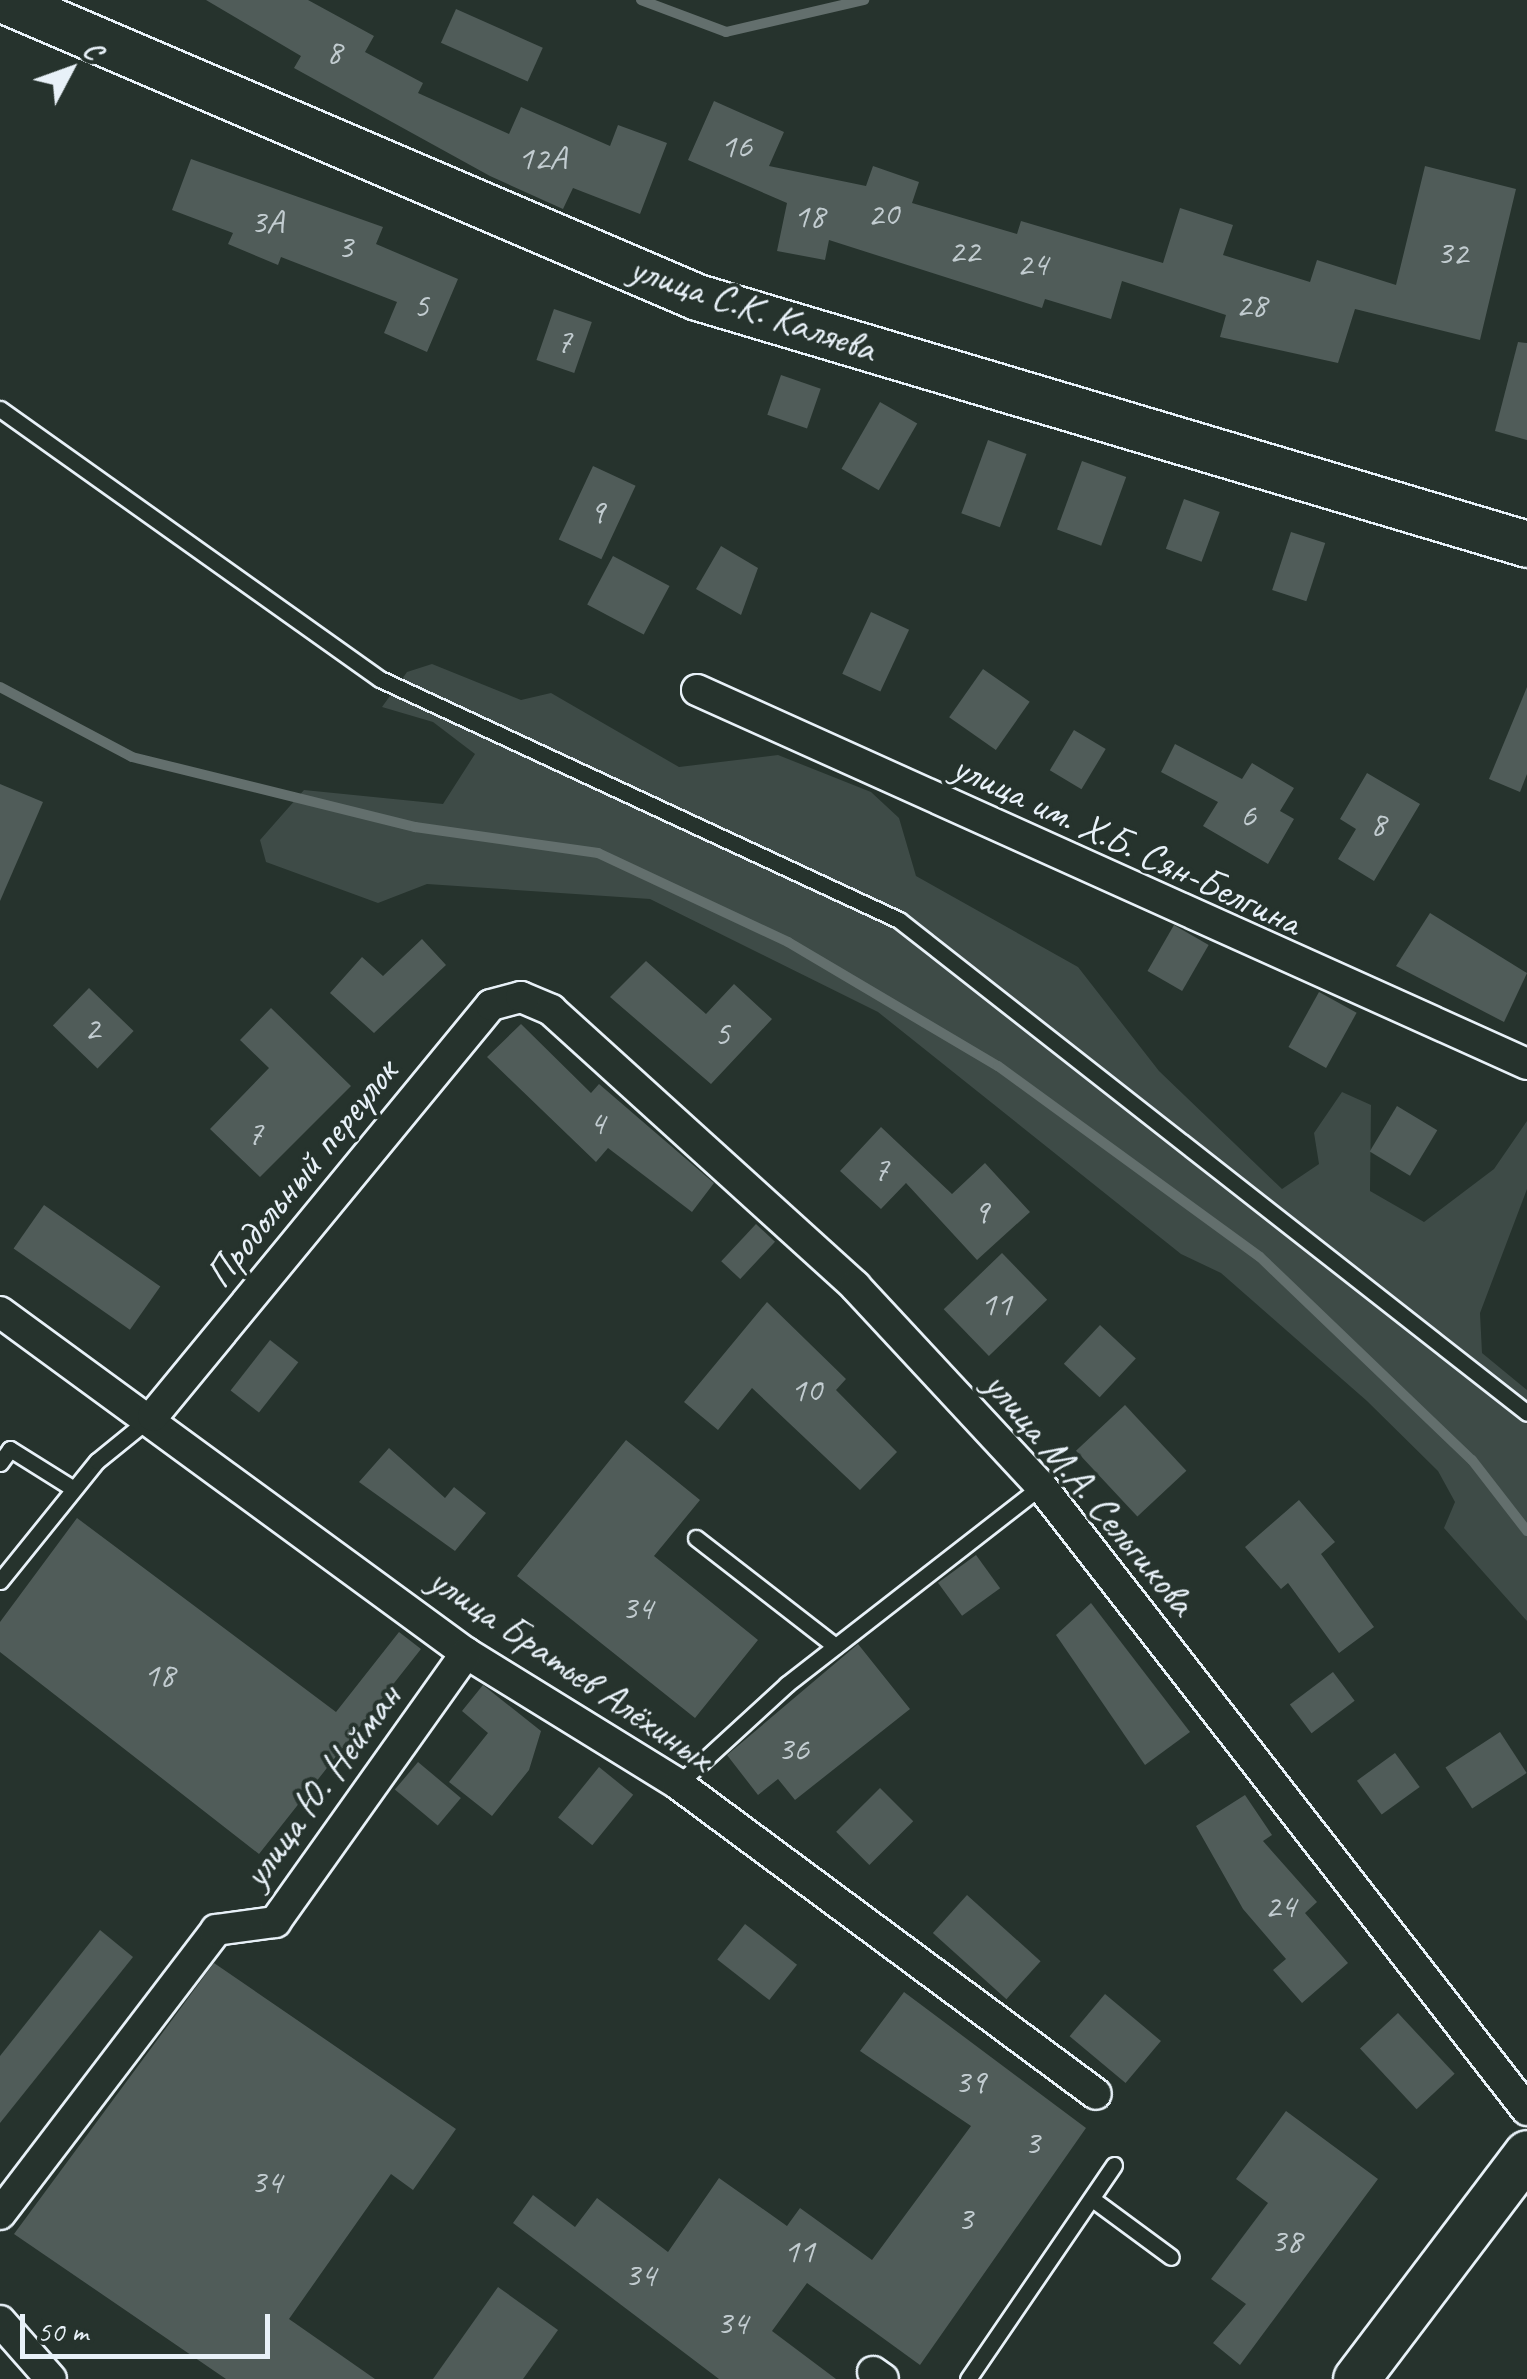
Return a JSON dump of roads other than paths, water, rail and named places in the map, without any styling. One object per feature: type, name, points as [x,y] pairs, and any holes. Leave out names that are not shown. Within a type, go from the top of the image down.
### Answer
[{"type":"street","name":"улица С.К. Каляева","points":[[4,0],[697,297],[1527,544]]},
{"type":"street","name":"улица им. Х.Б. Сян-Белгина","points":[[696,690],[1527,1064]]},
{"type":"street","name":"Продольный переулок","points":[[153,1416],[491,1006],[521,997]]},
{"type":"street","name":"улица М.А. Сельгикова","points":[[521,997],[552,1010],[854,1286],[1041,1486],[1527,2110]]},
{"type":"street","name":"улица Братьев Алёхиных","points":[[0,1312],[153,1416],[466,1653],[678,1784],[1096,2094]]},
{"type":"street","name":"улица Ю. Нейман","points":[[0,2214],[216,1930],[275,1922],[466,1653]]},
{"type":"street","points":[[1356,2379],[1527,2153]]},
{"type":"street","points":[[0,2320],[51,2379]]},
{"type":"lane","points":[[0,409],[380,679],[900,920],[1527,1412]]},
{"type":"lane","points":[[0,1581],[74,1489],[153,1416]]},
{"type":"lane","points":[[0,1463],[10,1449],[74,1489]]},
{"type":"lane","points":[[678,1784],[836,1646],[1041,1486]]},
{"type":"lane","points":[[696,1538],[836,1646]]},
{"type":"lane","points":[[968,2379],[1095,2201],[1114,2165]]},
{"type":"lane","points":[[1095,2201],[1172,2257]]},
{"type":"waterway","points":[[641,0],[726,32],[864,0]]},
{"type":"waterway","points":[[0,687],[132,757],[415,827],[598,853],[788,942],[998,1066],[1260,1257],[1472,1460],[1527,1531]]}]
